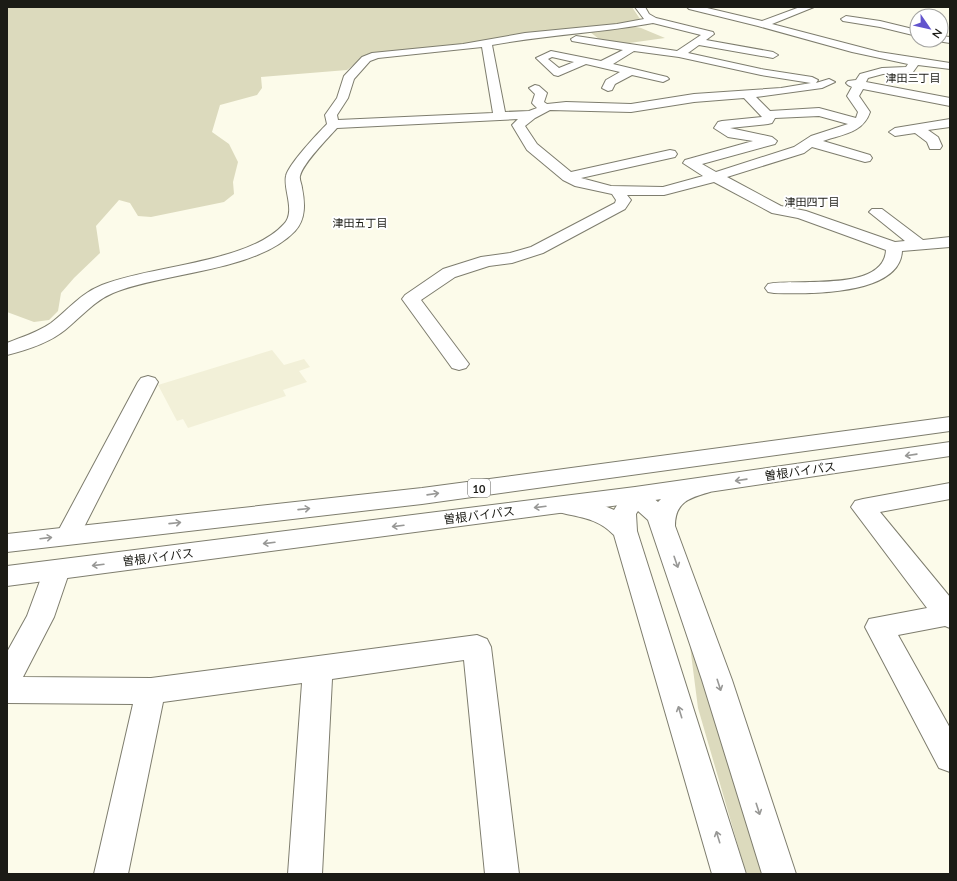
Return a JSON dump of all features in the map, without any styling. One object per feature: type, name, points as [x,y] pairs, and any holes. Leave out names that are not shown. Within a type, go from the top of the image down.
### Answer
[{"type":"main road","points":[[640,7],[645,16],[653,20],[709,34],[679,54]]},
{"type":"main road","points":[[726,7],[777,19]]},
{"type":"main road","points":[[788,7],[805,8]]},
{"type":"main road","points":[[698,8],[762,24],[860,52],[915,62],[950,66]]},
{"type":"main road","points":[[762,24],[805,8]]},
{"type":"main road","points":[[846,19],[880,24],[909,31]]},
{"type":"main road","points":[[333,124],[331,115],[344,97],[348,86],[348,78],[366,60],[376,55],[463,47],[486,42],[618,26],[653,20]]},
{"type":"main road","points":[[553,34],[632,48],[679,54],[795,78],[830,82],[859,83],[950,102]]},
{"type":"main road","points":[[486,42],[500,116]]},
{"type":"main road","points":[[697,42],[773,55]]},
{"type":"main road","points":[[602,65],[618,58],[632,48]]},
{"type":"main road","points":[[585,61],[663,79]]},
{"type":"main road","points":[[746,93],[769,117],[768,120],[722,125],[720,128],[733,134],[805,146],[816,139],[852,127],[859,123],[864,112],[853,96],[864,76],[870,73],[909,70],[915,62]]},
{"type":"main road","points":[[608,88],[610,82],[629,72]]},
{"type":"main road","points":[[830,82],[822,85],[781,91],[694,98],[631,108],[566,106],[545,108],[531,115],[518,125],[532,147],[568,177],[580,183],[616,190],[664,191],[714,177],[805,146],[820,144],[865,158]]},
{"type":"main road","points":[[535,88],[541,93],[538,103],[545,108]]},
{"type":"main road","points":[[767,115],[819,112],[859,123]]},
{"type":"main road","points":[[7,349],[42,336],[51,331],[91,297],[106,289],[147,276],[222,261],[273,239],[289,229],[294,220],[296,199],[293,176],[306,155],[333,124],[531,115]]},
{"type":"main road","points":[[895,132],[950,122]]},
{"type":"main road","points":[[917,128],[933,140],[935,146]]},
{"type":"main road","points":[[690,163],[770,141]]},
{"type":"main road","points":[[648,144],[690,163],[777,210],[801,214],[894,247],[950,242]]},
{"type":"main road","points":[[568,177],[670,154]]},
{"type":"main road","points":[[459,364],[411,299],[449,273],[487,261],[512,258],[537,250],[620,206],[624,200],[616,190]]},
{"type":"main road","points":[[877,212],[920,244]]},
{"type":"main road","points":[[774,288],[813,289],[855,283],[881,272],[892,262],[894,247]]},
{"type":"main road","points":[[68,535],[148,382]]},
{"type":"main road","name":"10","points":[[7,543],[422,496],[552,477],[950,424]]},
{"type":"main road","name":"曽根バイパス","points":[[7,576],[702,486],[950,449]]},
{"type":"main road","points":[[687,460],[668,464],[657,470],[635,495],[624,514],[625,531],[729,874]]},
{"type":"main road","points":[[552,477],[577,478],[604,483],[635,495],[657,515],[663,526],[717,680],[779,874]]},
{"type":"main road","points":[[663,526],[662,516],[672,500],[684,492],[702,486]]},
{"type":"main road","points":[[950,491],[863,507],[949,616],[879,627],[950,758]]},
{"type":"main road","points":[[563,504],[580,506],[597,512],[612,519],[625,531]]},
{"type":"main road","points":[[7,680],[40,617],[57,570]]},
{"type":"main road","points":[[7,690],[151,691],[477,647],[502,874]]},
{"type":"main road","points":[[305,874],[318,668]]},
{"type":"main road","points":[[111,874],[151,691]]},
{"type":"shaded area","points":[[7,7],[632,7],[640,19],[620,24],[641,28],[665,38],[622,44],[603,42],[586,29],[462,46],[367,54],[347,70],[261,77],[262,88],[257,95],[220,105],[212,132],[229,144],[238,162],[233,182],[234,194],[224,202],[151,217],[138,216],[130,203],[119,200],[96,226],[100,253],[61,293],[58,311],[49,320],[34,322],[7,312]]},
{"type":"shaded area","points":[[272,350],[284,365],[304,359],[310,367],[299,371],[307,382],[283,390],[286,396],[188,428],[183,419],[177,421],[158,385]]},
{"type":"shaded area","points":[[653,535],[657,535],[763,869],[762,874],[748,874],[745,870],[698,708],[690,646]]},
{"type":"district","name":"津田三丁目","points":[[913,77]]},
{"type":"district","name":"津田四丁目","points":[[812,201]]},
{"type":"district","name":"津田五丁目","points":[[360,222]]}]
